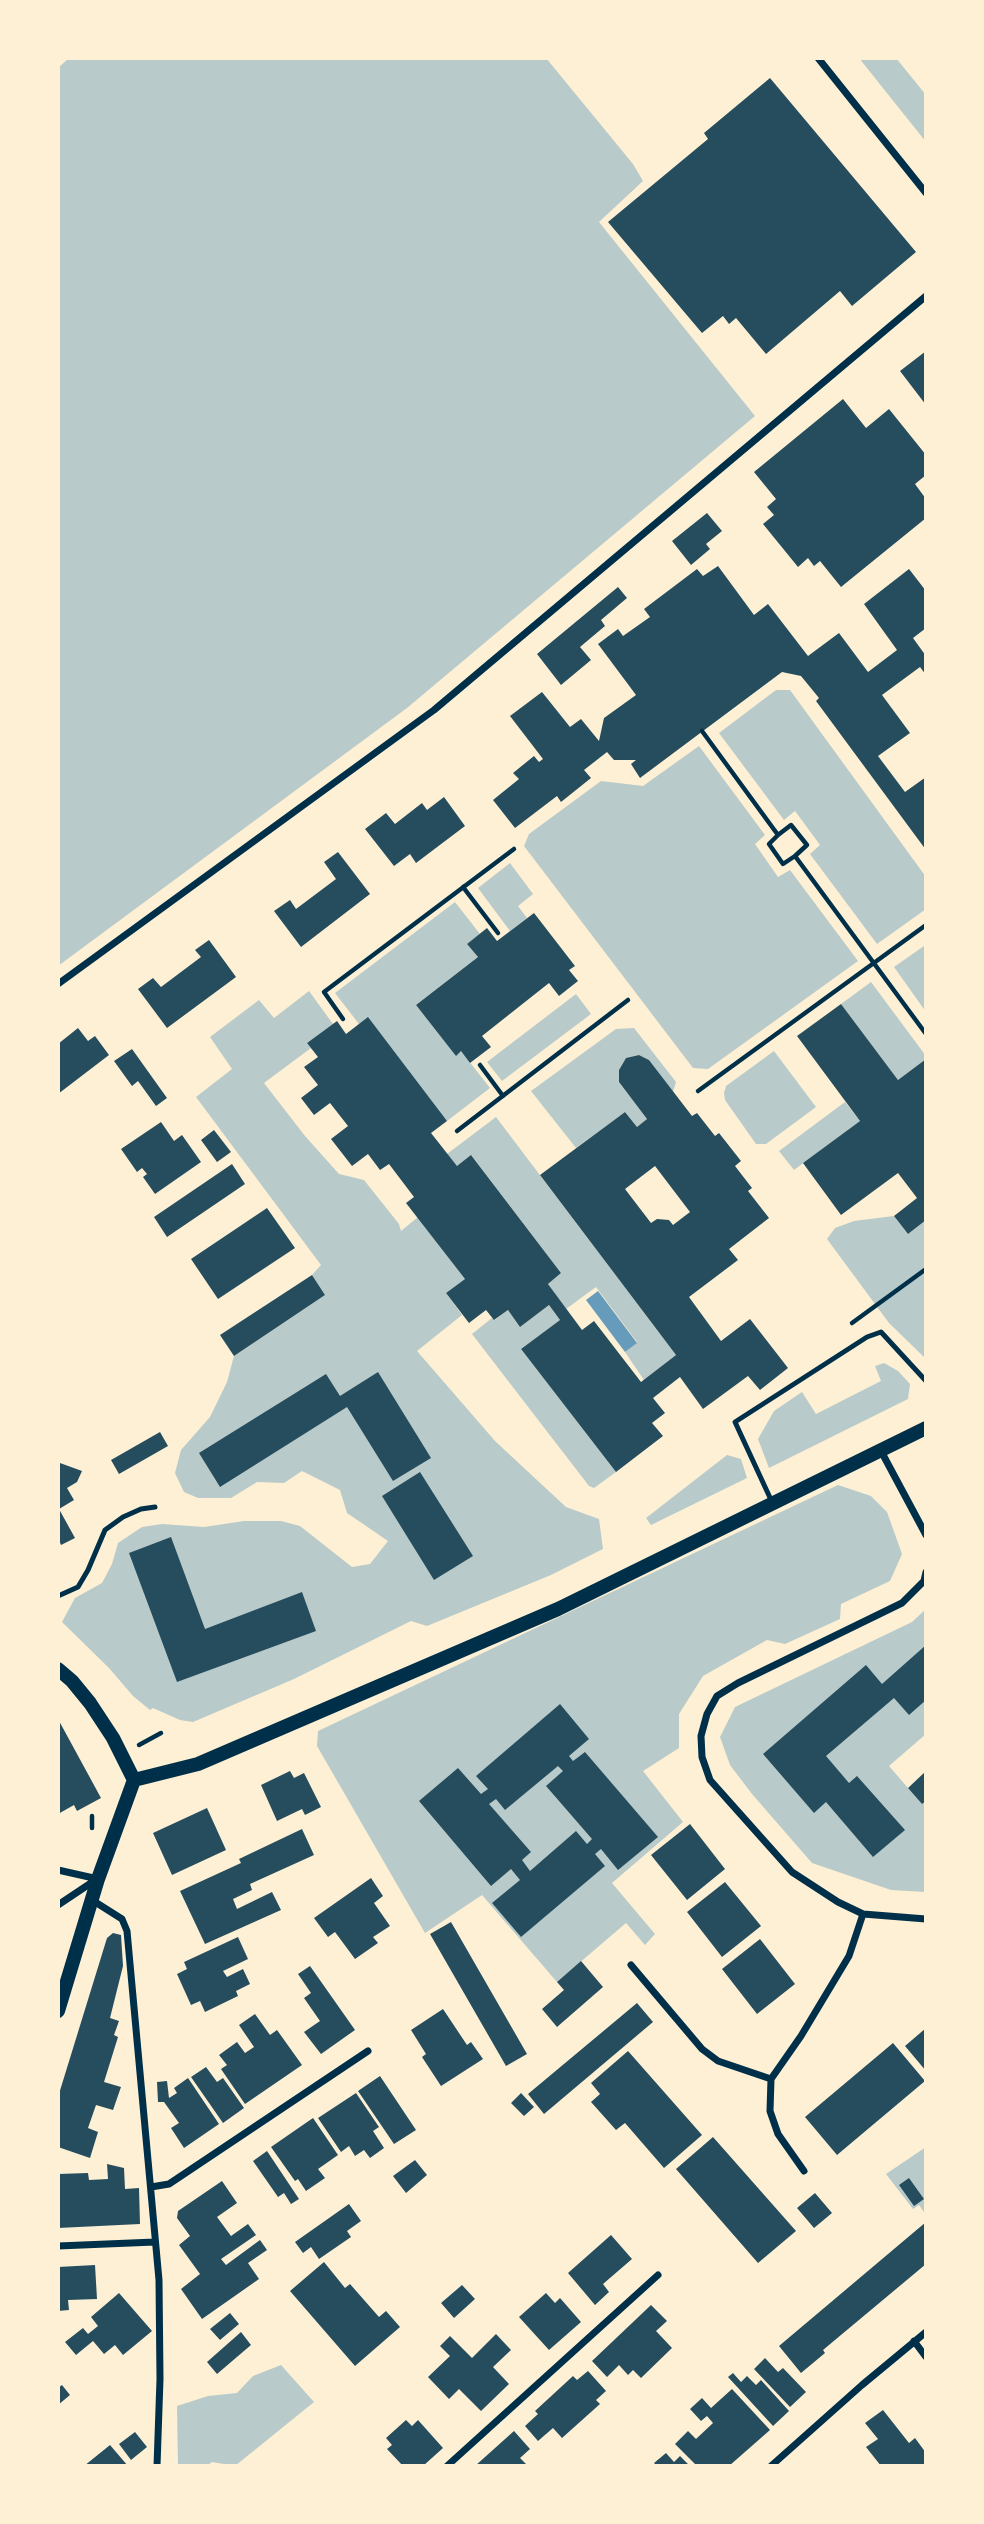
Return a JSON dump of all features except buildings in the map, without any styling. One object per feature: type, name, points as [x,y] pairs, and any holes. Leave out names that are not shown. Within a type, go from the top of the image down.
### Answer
[{"type":"main road","points":[[134,1780],[198,1764],[558,1609],[926,1428]]},
{"type":"main road","points":[[58,1669],[90,1703],[113,1738],[134,1780],[98,1879],[58,2011]]},
{"type":"street","points":[[818,58],[926,193]]},
{"type":"street","points":[[58,984],[439,705],[926,296]]},
{"type":"street","points":[[881,1451],[926,1535]]},
{"type":"street","points":[[926,1572],[924,1581],[902,1603],[716,1696],[706,1714],[701,1736],[702,1757],[710,1780],[792,1872],[838,1902],[863,1913],[926,1920]]},
{"type":"street","points":[[58,1870],[98,1879]]},
{"type":"street","points":[[58,1905],[98,1879]]},
{"type":"street","points":[[92,1900],[122,1919],[127,1931],[159,2280],[157,2466]]},
{"type":"street","points":[[804,2171],[778,2134],[770,2111],[771,2079],[802,2036],[849,1956],[863,1913]]},
{"type":"street","points":[[631,1965],[702,2049],[718,2062],[771,2079]]},
{"type":"street","points":[[151,2187],[169,2183],[368,2050]]},
{"type":"street","points":[[58,2246],[155,2242]]},
{"type":"street","points":[[447,2466],[658,2275]]},
{"type":"street","points":[[771,2466],[926,2332]]},
{"type":"street","points":[[914,2342],[926,2357]]},
{"type":"lane","points":[[773,1505],[735,1422],[867,1337],[881,1332],[926,1381]]},
{"type":"lane","points":[[58,1596],[78,1587],[105,1530],[123,1517],[141,1509],[155,1507]]},
{"type":"path","points":[[702,732],[778,835]]},
{"type":"path","points":[[791,825],[807,845],[795,856],[783,864],[769,844],[791,825]]},
{"type":"path","points":[[343,1019],[324,992],[514,849]]},
{"type":"path","points":[[795,856],[926,1034]]},
{"type":"path","points":[[463,887],[498,933]]},
{"type":"path","points":[[698,1091],[926,925]]},
{"type":"path","points":[[457,1131],[628,1000]]},
{"type":"path","points":[[480,1065],[503,1096]]},
{"type":"path","points":[[845,1327],[926,1269]]},
{"type":"shaded area","points":[[69,58],[546,58],[633,164],[643,181],[599,222],[755,416],[407,708],[58,966],[58,68]]},
{"type":"shaded area","points":[[859,58],[896,58],[926,95],[926,142]]},
{"type":"shaded area","points":[[776,690],[790,690],[926,877],[926,909],[877,944],[810,854],[820,845],[795,811],[784,820],[719,733]]},
{"type":"shaded area","points":[[699,746],[765,835],[755,844],[778,877],[790,870],[858,961],[708,1069],[693,1068],[524,846],[529,834],[601,781],[643,786]]},
{"type":"shaded area","points":[[510,863],[533,894],[518,906],[527,918],[510,931],[478,888]]},
{"type":"shaded area","points":[[455,902],[480,934],[467,944],[478,957],[416,1005],[456,1055],[461,1051],[490,1088],[447,1121],[359,1024],[335,993]]},
{"type":"shaded area","points":[[924,946],[926,949],[926,1012],[894,967]]},
{"type":"shaded area","points":[[871,982],[926,1056],[926,1059],[898,1080],[841,1004]]},
{"type":"shaded area","points":[[309,991],[333,1024],[307,1043],[311,1048],[264,1083],[339,1174],[364,1180],[399,1224],[401,1231],[418,1217],[465,1279],[446,1293],[462,1315],[417,1351],[495,1441],[566,1507],[599,1519],[603,1549],[551,1575],[427,1626],[411,1621],[294,1679],[193,1722],[180,1720],[153,1708],[150,1710],[133,1696],[62,1622],[75,1598],[102,1583],[112,1564],[118,1543],[142,1527],[162,1524],[204,1527],[244,1521],[281,1521],[300,1526],[352,1567],[370,1564],[388,1541],[347,1513],[340,1490],[302,1471],[284,1483],[257,1482],[231,1498],[198,1498],[184,1492],[175,1473],[181,1450],[210,1417],[227,1382],[234,1356],[325,1295],[312,1275],[321,1265],[196,1097],[232,1069],[210,1037],[259,1000],[274,1018]]},
{"type":"shaded area","points":[[576,994],[591,1014],[502,1081],[487,1062]]},
{"type":"shaded area","points":[[634,1028],[676,1082],[673,1092],[649,1060],[639,1055],[626,1058],[619,1070],[619,1082],[647,1119],[637,1127],[625,1112],[576,1148],[531,1091],[616,1029]]},
{"type":"shaded area","points":[[774,1051],[816,1107],[766,1144],[756,1144],[725,1100],[724,1093],[726,1086]]},
{"type":"shaded area","points":[[845,1102],[860,1121],[794,1170],[779,1151]]},
{"type":"shaded area","points":[[496,1117],[676,1355],[644,1380],[625,1352],[637,1342],[596,1287],[566,1309],[548,1284],[561,1273],[472,1156],[457,1166],[447,1154]]},
{"type":"shaded area","points":[[894,1216],[908,1234],[926,1220],[926,1359],[889,1323],[827,1239],[835,1228],[854,1221]]},
{"type":"shaded area","points":[[549,1305],[560,1320],[521,1349],[616,1472],[594,1488],[589,1486],[472,1334],[492,1318],[495,1320],[508,1310],[521,1326]]},
{"type":"shaded area","points":[[884,1363],[898,1371],[910,1384],[908,1399],[769,1468],[758,1439],[774,1411],[802,1392],[816,1414],[881,1381],[875,1366]]},
{"type":"shaded area","points":[[727,1455],[741,1459],[747,1478],[651,1525],[646,1518]]},
{"type":"shaded area","points":[[838,1485],[871,1496],[887,1512],[902,1554],[890,1581],[841,1604],[840,1619],[785,1644],[767,1640],[703,1676],[679,1714],[679,1748],[643,1771],[683,1822],[612,1883],[655,1934],[645,1945],[626,1923],[557,1982],[482,1895],[425,1933],[317,1746],[318,1731]]},
{"type":"shaded area","points":[[926,1609],[926,1734],[889,1766],[922,1804],[926,1801],[926,1892],[891,1890],[812,1863],[730,1765],[720,1737],[735,1707],[912,1622]]},
{"type":"shaded area","points":[[926,2147],[926,2215],[919,2205],[913,2209],[886,2174]]},
{"type":"shaded area","points":[[281,2365],[314,2402],[235,2466],[212,2462],[207,2466],[178,2466],[177,2406],[208,2396],[237,2393],[253,2376]]},
{"type":"water","points":[[598,1291],[637,1343],[625,1352],[586,1300]]}]
